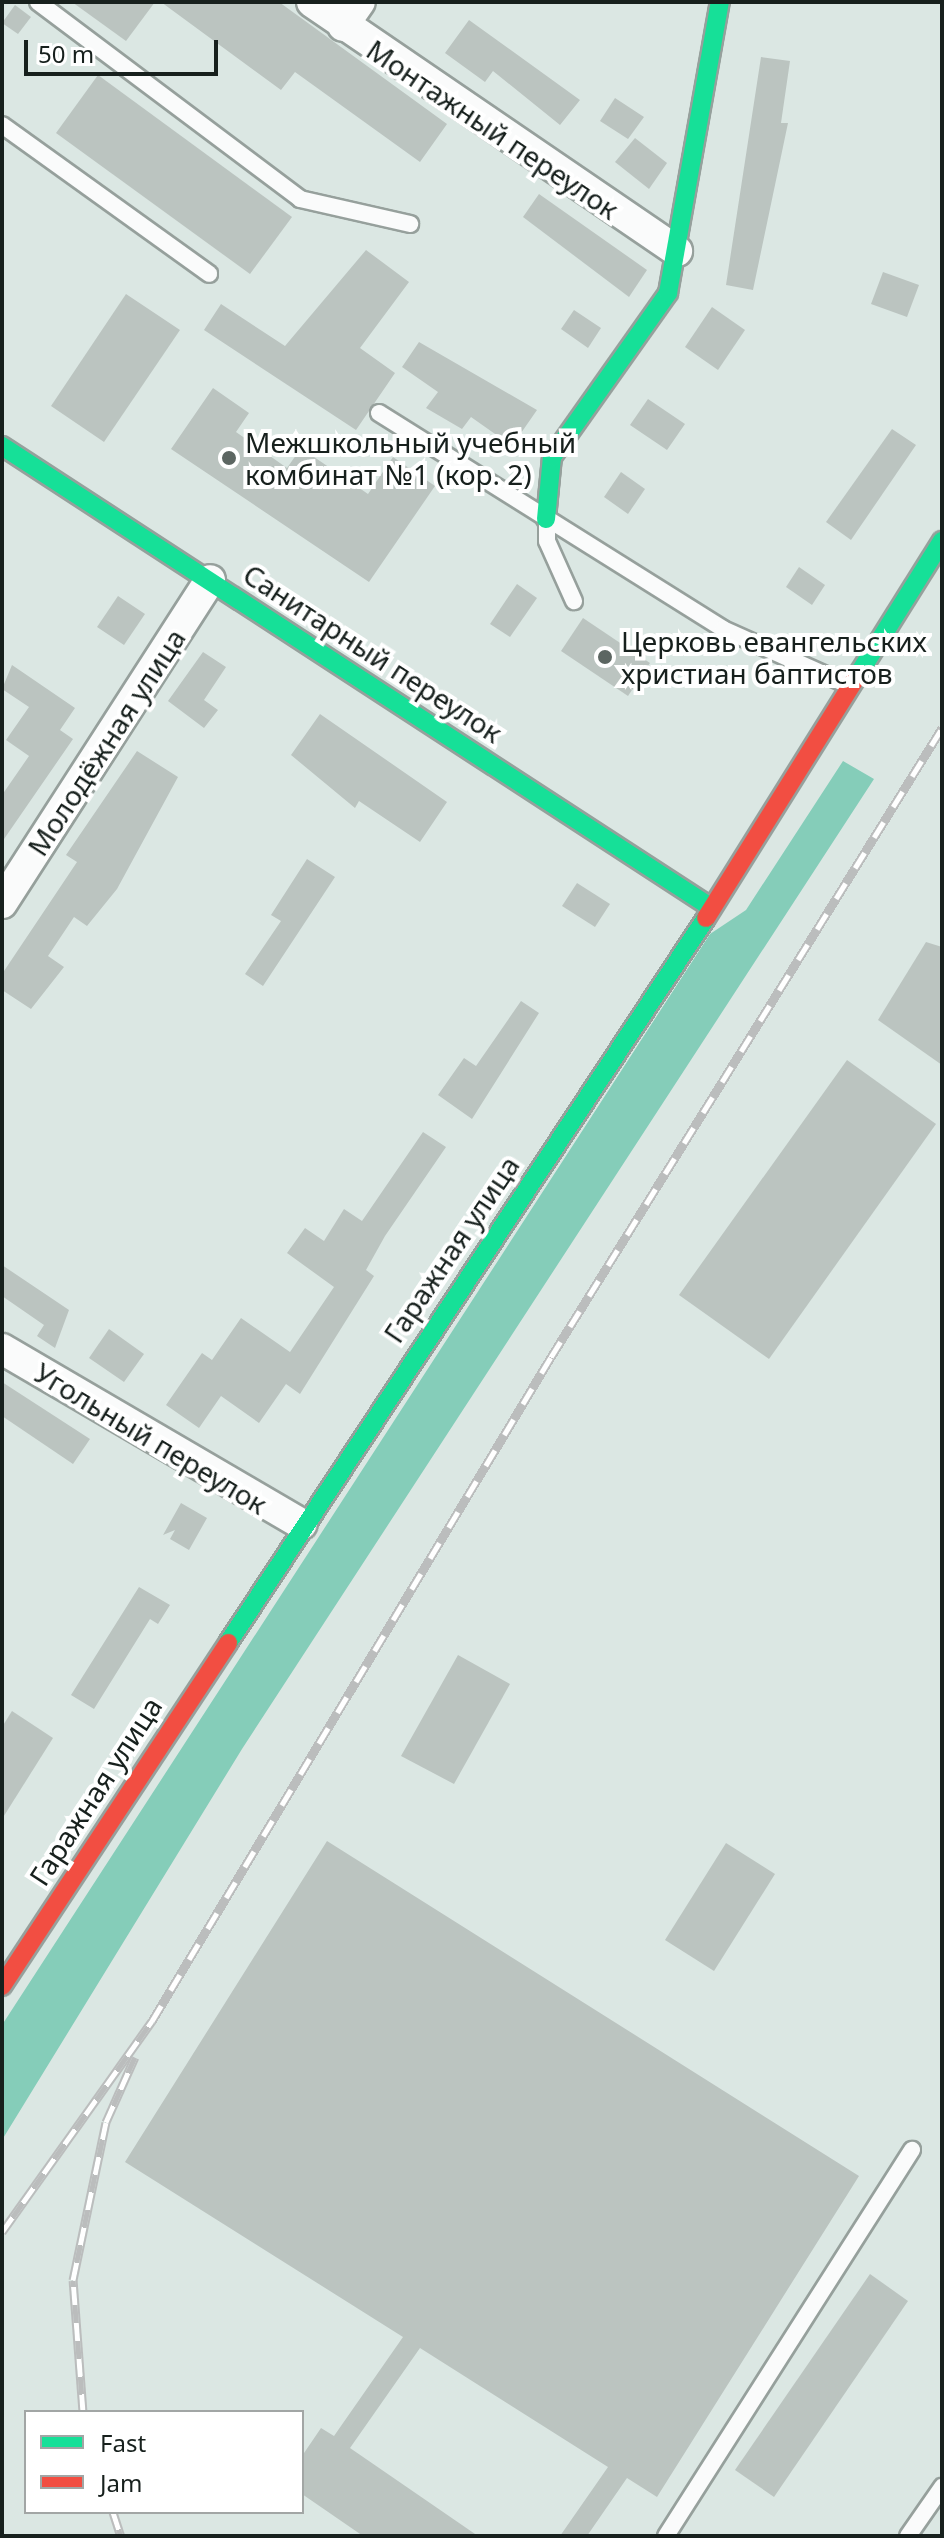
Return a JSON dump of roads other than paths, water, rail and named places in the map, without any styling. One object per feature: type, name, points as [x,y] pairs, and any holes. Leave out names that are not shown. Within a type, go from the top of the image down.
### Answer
[{"type":"street","name":"Монтажный переулок","points":[[312,2],[352,14],[677,251]]},
{"type":"street","points":[[546,519],[552,457],[668,293],[720,2]]},
{"type":"street","name":"Санитарный переулок","points":[[2,446],[712,908]]},
{"type":"street","name":"Гаражная улица","points":[[2,1986],[302,1524],[712,908],[848,685],[942,541]]},
{"type":"street","name":"Молодёжная улица","points":[[2,903],[210,580]]},
{"type":"street","name":"Угольный переулок","points":[[2,1349],[302,1524]]},
{"type":"lane","points":[[38,2],[300,199],[410,224]]},
{"type":"lane","points":[[2,125],[209,274]]},
{"type":"lane","points":[[379,413],[723,629],[848,685]]},
{"type":"lane","points":[[546,519],[547,541],[574,601]]},
{"type":"lane","points":[[666,2536],[912,2150]]},
{"type":"lane","points":[[908,2536],[942,2487]]},
{"type":"railway","points":[[2,2232],[152,2021],[551,1357],[942,728]]},
{"type":"railway","points":[[83,2410],[73,2280],[106,2122],[135,2057]]},
{"type":"railway","points":[[114,2514],[121,2536]]},
{"type":"place","name":"Межшкольный учебный комбинат №1 (кор. 2)","points":[[229,458]]},
{"type":"place","name":"Церковь евангельских христиан баптистов","points":[[605,657]]}]
